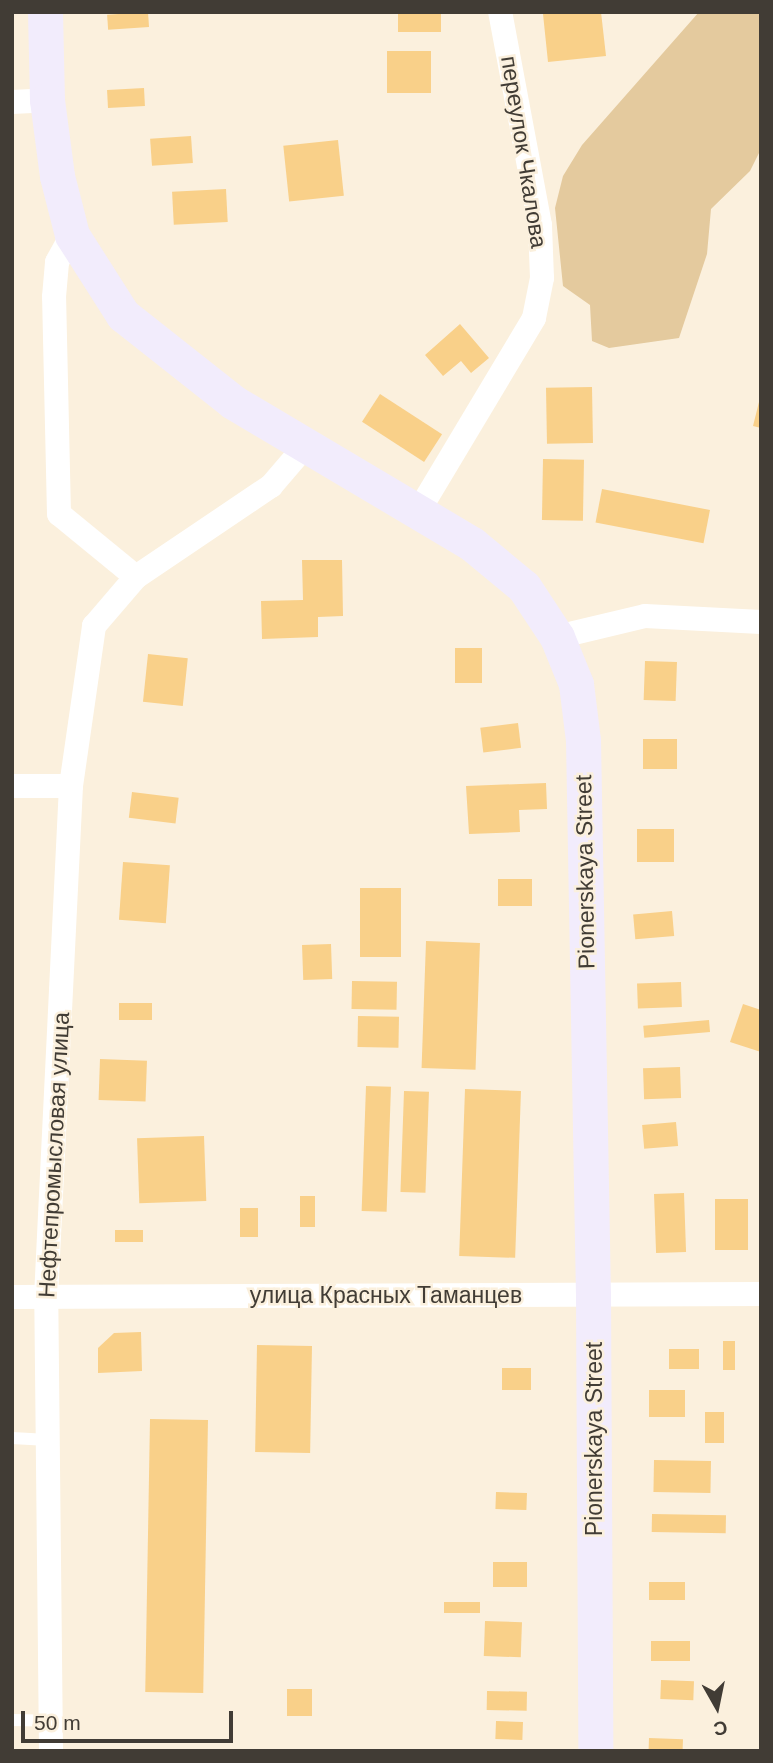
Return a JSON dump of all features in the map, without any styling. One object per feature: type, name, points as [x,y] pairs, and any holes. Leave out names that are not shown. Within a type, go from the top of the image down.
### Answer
[{"type":"main road","points":[[45,12],[47,100],[57,176],[72,235]]},
{"type":"main road","name":"Pionerskaya Street","points":[[72,235],[123,315],[233,402],[307,443],[471,544],[524,587],[556,637],[576,684],[583,740],[593,1294],[595,1751]]},
{"type":"street","name":"переулок Чкалова","points":[[418,512],[534,318],[542,278],[540,225],[500,12]]},
{"type":"street","points":[[12,102],[47,100]]},
{"type":"street","points":[[72,235],[57,262],[54,297],[59,514],[136,577]]},
{"type":"street","name":"Нефтепромысловая улица","points":[[51,1751],[46,1297],[71,786],[94,626],[136,577],[271,486],[307,443]]},
{"type":"street","points":[[556,637],[645,616],[761,621]]},
{"type":"street","points":[[12,786],[71,786]]},
{"type":"street","name":"улица Красных Таманцев","points":[[12,1297],[761,1294]]},
{"type":"lane","points":[[12,1438],[48,1440]]},
{"type":"lane","points":[[12,1720],[51,1721]]},
{"type":"shaded area","points":[[699,12],[761,12],[759,153],[750,171],[711,209],[707,254],[679,338],[609,348],[592,341],[590,305],[563,286],[555,208],[563,176],[582,145]]},
{"type":"building","points":[[148,12],[149,27],[108,30],[107,15]]},
{"type":"building","points":[[398,12],[441,12],[441,32],[398,32]]},
{"type":"building","points":[[601,12],[606,56],[548,62],[543,14]]},
{"type":"building","points":[[387,51],[431,51],[431,93],[387,93]]},
{"type":"building","points":[[144,88],[145,106],[108,108],[107,90]]},
{"type":"building","points":[[191,136],[193,163],[152,166],[150,139]]},
{"type":"building","points":[[338,140],[344,196],[289,201],[283,146]]},
{"type":"building","points":[[226,189],[228,222],[174,225],[172,192]]},
{"type":"building","points":[[460,324],[489,358],[471,373],[461,361],[443,376],[425,355]]},
{"type":"building","points":[[592,387],[593,443],[547,444],[546,388]]},
{"type":"building","points":[[380,394],[442,434],[424,462],[362,422]]},
{"type":"building","points":[[761,399],[761,428],[753,426]]},
{"type":"building","points":[[543,459],[584,460],[583,521],[542,520]]},
{"type":"building","points":[[602,489],[710,510],[703,543],[596,522]]},
{"type":"building","points":[[302,560],[342,560],[343,616],[318,617],[318,637],[262,639],[261,601],[303,600]]},
{"type":"building","points":[[455,648],[482,648],[482,683],[455,683]]},
{"type":"building","points":[[148,654],[188,658],[183,706],[143,702]]},
{"type":"building","points":[[645,661],[677,662],[676,701],[644,700]]},
{"type":"building","points":[[518,723],[521,748],[483,752],[480,728]]},
{"type":"building","points":[[643,739],[677,739],[677,769],[643,769]]},
{"type":"building","points":[[546,783],[547,809],[519,810],[520,832],[469,834],[466,786]]},
{"type":"building","points":[[132,792],[179,798],[175,824],[129,818]]},
{"type":"building","points":[[637,829],[674,829],[674,862],[637,862]]},
{"type":"building","points":[[123,862],[170,865],[166,923],[119,920]]},
{"type":"building","points":[[498,879],[532,879],[532,906],[498,906]]},
{"type":"building","points":[[360,888],[401,888],[401,957],[360,957]]},
{"type":"building","points":[[672,911],[674,936],[635,939],[633,914]]},
{"type":"building","points":[[426,941],[480,943],[476,1070],[422,1068]]},
{"type":"building","points":[[331,944],[332,979],[303,980],[302,945]]},
{"type":"building","points":[[352,981],[397,982],[397,1010],[352,1009]]},
{"type":"building","points":[[681,982],[682,1007],[638,1009],[637,984]]},
{"type":"building","points":[[119,1003],[152,1003],[152,1020],[119,1020]]},
{"type":"building","points":[[743,1004],[761,1010],[761,1052],[730,1042]]},
{"type":"building","points":[[358,1016],[399,1017],[398,1048],[357,1047]]},
{"type":"building","points":[[709,1020],[710,1032],[644,1038],[643,1026]]},
{"type":"building","points":[[100,1059],[147,1061],[146,1102],[99,1100]]},
{"type":"building","points":[[680,1067],[681,1098],[644,1099],[643,1068]]},
{"type":"building","points":[[366,1086],[391,1087],[387,1212],[362,1211]]},
{"type":"building","points":[[465,1089],[521,1091],[515,1258],[459,1256]]},
{"type":"building","points":[[404,1091],[429,1092],[425,1193],[400,1192]]},
{"type":"building","points":[[676,1122],[678,1146],[644,1149],[642,1125]]},
{"type":"building","points":[[204,1136],[206,1201],[139,1203],[137,1138]]},
{"type":"building","points":[[684,1193],[686,1252],[656,1253],[654,1194]]},
{"type":"building","points":[[300,1196],[315,1196],[315,1227],[300,1227]]},
{"type":"building","points":[[715,1199],[748,1199],[748,1250],[715,1250]]},
{"type":"building","points":[[240,1208],[258,1208],[258,1237],[240,1237]]},
{"type":"building","points":[[115,1230],[143,1230],[143,1242],[115,1242]]},
{"type":"building","points":[[141,1332],[142,1371],[98,1373],[98,1348],[114,1333]]},
{"type":"building","points":[[723,1341],[735,1341],[735,1370],[723,1370]]},
{"type":"building","points":[[257,1345],[312,1346],[310,1453],[255,1452]]},
{"type":"building","points":[[669,1349],[699,1349],[699,1369],[669,1369]]},
{"type":"building","points":[[502,1368],[531,1368],[531,1390],[502,1390]]},
{"type":"building","points":[[649,1390],[685,1390],[685,1417],[649,1417]]},
{"type":"building","points":[[705,1412],[724,1412],[724,1443],[705,1443]]},
{"type":"building","points":[[150,1419],[208,1420],[203,1693],[145,1692]]},
{"type":"building","points":[[654,1460],[711,1461],[710,1493],[653,1492]]},
{"type":"building","points":[[496,1492],[527,1493],[526,1510],[495,1509]]},
{"type":"building","points":[[652,1514],[726,1515],[726,1533],[652,1532]]},
{"type":"building","points":[[493,1562],[527,1562],[527,1587],[493,1587]]},
{"type":"building","points":[[649,1582],[685,1582],[685,1600],[649,1600]]},
{"type":"building","points":[[444,1602],[480,1602],[480,1613],[444,1613]]},
{"type":"building","points":[[485,1621],[522,1622],[521,1657],[484,1656]]},
{"type":"building","points":[[651,1641],[690,1641],[690,1661],[651,1661]]},
{"type":"building","points":[[661,1680],[694,1681],[693,1700],[660,1699]]},
{"type":"building","points":[[287,1689],[312,1689],[312,1716],[287,1716]]},
{"type":"building","points":[[487,1691],[527,1692],[527,1711],[487,1710]]},
{"type":"building","points":[[496,1721],[523,1722],[522,1740],[495,1739]]},
{"type":"building","points":[[649,1738],[683,1739],[683,1751],[649,1751]]}]
